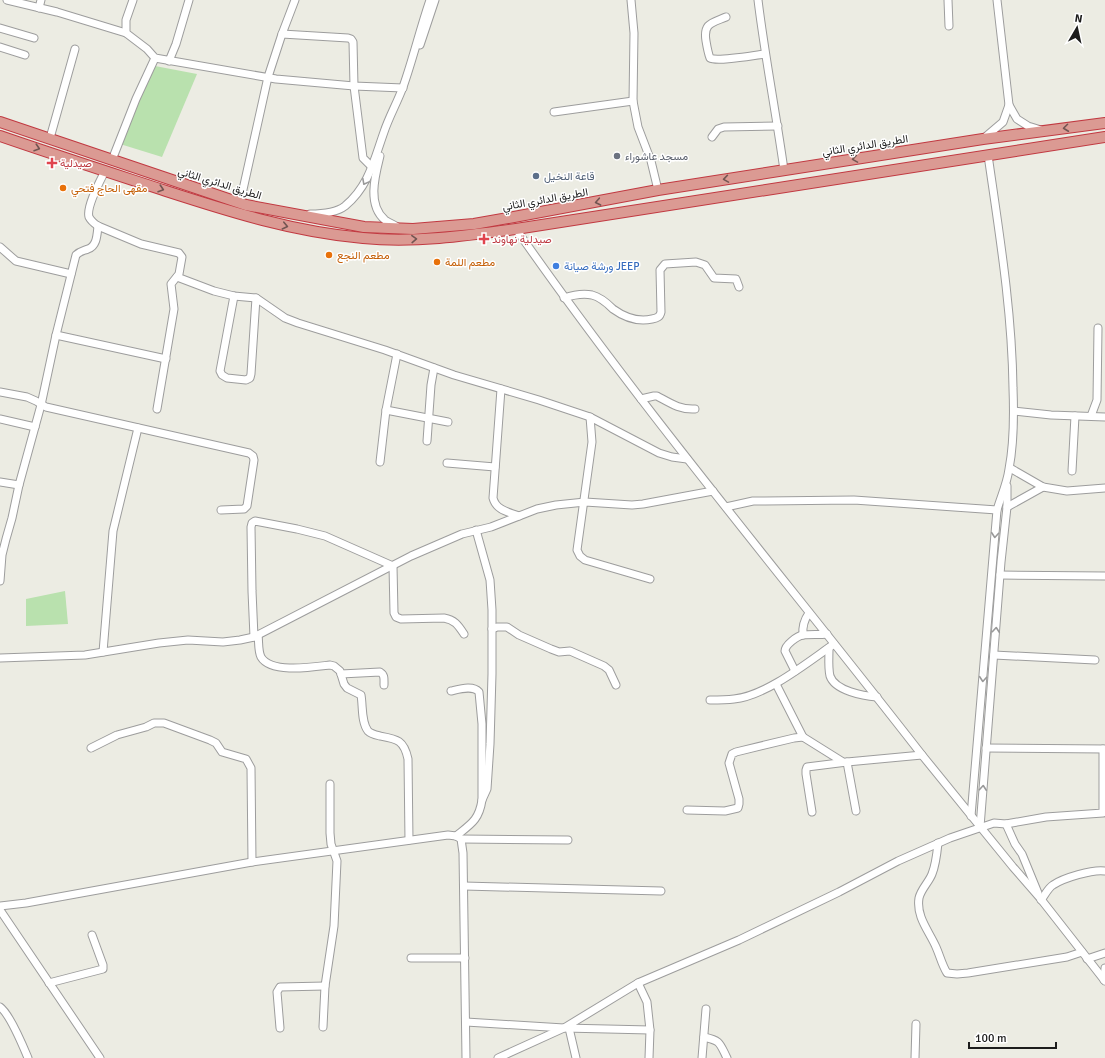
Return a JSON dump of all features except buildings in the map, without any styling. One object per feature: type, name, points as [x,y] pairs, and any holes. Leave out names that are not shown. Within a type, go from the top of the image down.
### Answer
[{"type":"highway","name":"الطريق الدائري الثاني","points":[[0,122],[240,203],[364,227],[401,229],[441,227],[508,218],[565,209],[658,190],[983,139],[1105,123]]},
{"type":"highway","points":[[0,136],[240,215],[329,234],[374,239],[412,239],[477,235],[1105,137]]},
{"type":"highway","points":[[897,170],[874,170],[870,167],[870,163],[878,159],[983,139]]},
{"type":"highway","points":[[784,170],[809,173],[810,179],[793,186]]},
{"type":"street","points":[[8,0],[96,24],[126,34],[147,49],[155,58],[268,77],[354,86],[403,88]]},
{"type":"street","points":[[39,8],[41,0]]},
{"type":"street","points":[[126,34],[126,20],[134,0]]},
{"type":"street","points":[[169,61],[176,44],[189,0]]},
{"type":"street","points":[[240,203],[268,77],[295,0]]},
{"type":"street","points":[[293,214],[334,212],[344,207],[360,191],[372,167],[384,132],[403,88],[430,0]]},
{"type":"street","points":[[401,229],[385,220],[376,207],[374,195],[378,162],[435,0]]},
{"type":"street","points":[[631,0],[634,33],[633,101],[638,127],[651,161],[658,190]]},
{"type":"street","points":[[758,0],[765,54],[784,170]]},
{"type":"street","points":[[948,0],[949,26]]},
{"type":"street","points":[[997,0],[1009,105],[1017,119],[1028,126],[1041,131]]},
{"type":"street","points":[[726,17],[712,23],[706,28],[705,35],[710,58],[722,59],[765,54]]},
{"type":"street","points":[[0,28],[34,38]]},
{"type":"street","points":[[282,34],[351,39],[354,46],[354,86],[363,158],[372,167]]},
{"type":"street","points":[[0,47],[25,55]]},
{"type":"street","points":[[50,138],[75,49]]},
{"type":"street","points":[[112,160],[136,99],[155,58]]},
{"type":"street","points":[[554,112],[633,101]]},
{"type":"street","points":[[983,139],[1002,122],[1009,105]]},
{"type":"street","points":[[712,137],[718,129],[724,127],[778,126]]},
{"type":"street","points":[[971,816],[997,510],[1010,468],[1014,412],[1013,352],[1010,315],[988,155]]},
{"type":"street","points":[[104,171],[89,210],[90,219],[98,226],[141,244],[179,253],[182,257],[181,268],[177,277],[171,284],[174,309],[157,409]]},
{"type":"street","points":[[0,581],[2,555],[41,405],[76,255],[80,251],[93,246],[98,226]]},
{"type":"street","points":[[516,229],[564,298],[659,424],[827,634],[832,646],[877,697],[1012,867],[1041,899],[1105,981]]},
{"type":"street","points":[[0,247],[16,261],[71,274]]},
{"type":"street","points":[[564,298],[576,295],[593,296],[604,301],[622,314],[630,317],[643,320],[657,318],[660,316],[661,312],[660,270],[665,264],[672,263],[700,262],[705,265],[714,278],[736,279],[739,287]]},
{"type":"street","points":[[177,277],[214,291],[234,296],[256,298],[285,318],[397,354],[434,368],[590,417],[659,453],[687,459]]},
{"type":"street","points":[[234,296],[220,371],[222,375],[227,378],[246,380],[250,378],[251,374],[256,298]]},
{"type":"street","points":[[1090,416],[1097,400],[1098,328]]},
{"type":"street","points":[[56,336],[166,359]]},
{"type":"street","points":[[380,462],[386,410],[397,354]]},
{"type":"street","points":[[427,442],[431,385],[434,368]]},
{"type":"street","points":[[501,389],[493,498],[494,504],[500,509],[519,516]]},
{"type":"street","points":[[0,392],[27,397],[46,407],[245,451],[253,456],[254,460],[247,506],[244,509],[221,510]]},
{"type":"street","points":[[641,399],[654,396],[677,407],[688,409],[695,408]]},
{"type":"street","points":[[386,410],[448,422]]},
{"type":"street","points":[[1014,412],[1105,417]]},
{"type":"street","points":[[1072,471],[1075,416]]},
{"type":"street","points":[[590,417],[592,442],[585,502],[577,550],[580,556],[590,562],[650,579]]},
{"type":"street","points":[[0,420],[35,427]]},
{"type":"street","points":[[103,652],[113,531],[138,428]]},
{"type":"street","points":[[447,463],[495,467]]},
{"type":"street","points":[[1010,468],[1043,487],[1066,491],[1105,488]]},
{"type":"street","points":[[0,482],[19,485]]},
{"type":"street","points":[[980,827],[1000,575],[1008,507],[1006,484]]},
{"type":"street","points":[[1008,507],[1043,487]]},
{"type":"street","points":[[0,658],[85,655],[159,643],[188,640],[222,642],[240,640],[256,636],[451,537],[491,527],[537,509],[585,502],[632,505],[643,504],[713,491]]},
{"type":"street","points":[[726,507],[753,501],[854,500],[997,510]]},
{"type":"street","points":[[393,566],[325,536],[255,521],[252,523],[252,591],[256,636],[260,656],[267,663],[282,668],[330,665],[337,668],[347,688],[361,695],[364,718],[371,734],[396,740],[404,745],[408,759],[409,840]]},
{"type":"street","points":[[476,530],[490,580],[492,610],[490,744],[487,789],[482,800]]},
{"type":"street","points":[[393,566],[394,613],[396,617],[401,619],[450,619],[456,622],[464,634]]},
{"type":"street","points":[[1000,575],[1105,576]]},
{"type":"street","points":[[803,635],[803,625],[809,613]]},
{"type":"street","points":[[492,629],[502,626],[506,627],[551,649],[559,652],[570,651],[604,666],[609,670],[616,685]]},
{"type":"street","points":[[795,671],[785,651],[787,644],[803,635],[827,634]]},
{"type":"street","points":[[710,700],[735,700],[776,684],[832,646]]},
{"type":"street","points":[[832,646],[830,675],[832,681],[855,693],[877,697]]},
{"type":"street","points":[[994,655],[1095,660]]},
{"type":"street","points":[[341,674],[380,672],[383,674],[384,685]]},
{"type":"street","points":[[776,684],[803,737],[845,762],[856,811]]},
{"type":"street","points":[[451,691],[472,688],[477,689],[479,692],[482,724],[482,800],[480,811],[477,818],[459,838],[464,886],[466,1058]]},
{"type":"street","points":[[91,748],[117,735],[146,727],[154,723],[164,723],[216,743],[222,752],[246,759],[251,768],[252,862]]},
{"type":"street","points":[[687,810],[726,811],[738,808],[739,799],[729,762],[732,754],[803,737]]},
{"type":"street","points":[[498,1058],[566,1028],[638,983],[739,940],[839,892],[898,861],[938,843],[994,823],[1006,824],[1046,817],[1104,813],[1104,749],[986,748]]},
{"type":"street","points":[[812,812],[806,770],[807,768],[845,762],[922,755]]},
{"type":"street","points":[[323,1027],[325,986],[334,926],[337,861],[333,851],[330,833],[330,784]]},
{"type":"street","points":[[1006,824],[1015,844],[1022,854],[1041,899]]},
{"type":"street","points":[[0,906],[48,899],[252,862],[448,835],[459,838],[568,840]]},
{"type":"street","points":[[938,843],[932,874],[919,898],[919,905],[922,921],[936,947],[947,973],[968,973],[1067,957],[1082,952]]},
{"type":"street","points":[[1041,899],[1051,886],[1060,881],[1089,872],[1105,871]]},
{"type":"street","points":[[464,886],[661,891]]},
{"type":"street","points":[[0,910],[100,1058]]},
{"type":"street","points":[[49,983],[102,969],[103,965],[92,935]]},
{"type":"street","points":[[1087,959],[1105,953]]},
{"type":"street","points":[[411,958],[465,958]]},
{"type":"street","points":[[1105,968],[1105,981]]},
{"type":"street","points":[[638,983],[647,1002],[650,1030],[649,1058]]},
{"type":"street","points":[[280,1028],[277,992],[280,987],[325,986]]},
{"type":"street","points":[[0,1007],[3,1009],[12,1024],[28,1058]]},
{"type":"street","points":[[702,1058],[706,1009]]},
{"type":"street","points":[[466,1022],[566,1028],[650,1030]]},
{"type":"street","points":[[915,1058],[916,1024]]},
{"type":"street","points":[[566,1028],[576,1058]]},
{"type":"street","points":[[704,1037],[714,1039],[720,1044],[726,1058]]},
{"type":"green space","points":[[155,66],[197,74],[162,157],[120,144],[152,68]]},
{"type":"green space","points":[[65,591],[68,624],[26,626],[26,599]]},
{"type":"place","name":"مسجد عاشوراء","points":[[617,156]]},
{"type":"place","name":"صيدلية","points":[[52,163]]},
{"type":"place","name":"قاعة النخيل","points":[[536,176]]},
{"type":"place","name":"مقهى الحاج فتحي","points":[[63,188]]},
{"type":"place","name":"صيدلية نهاوند","points":[[484,239]]},
{"type":"place","name":"مطعم النجع","points":[[329,255]]},
{"type":"place","name":"مطعم اللمة","points":[[437,262]]},
{"type":"place","name":"ورشة صيانة JEEP","points":[[556,266]]}]
